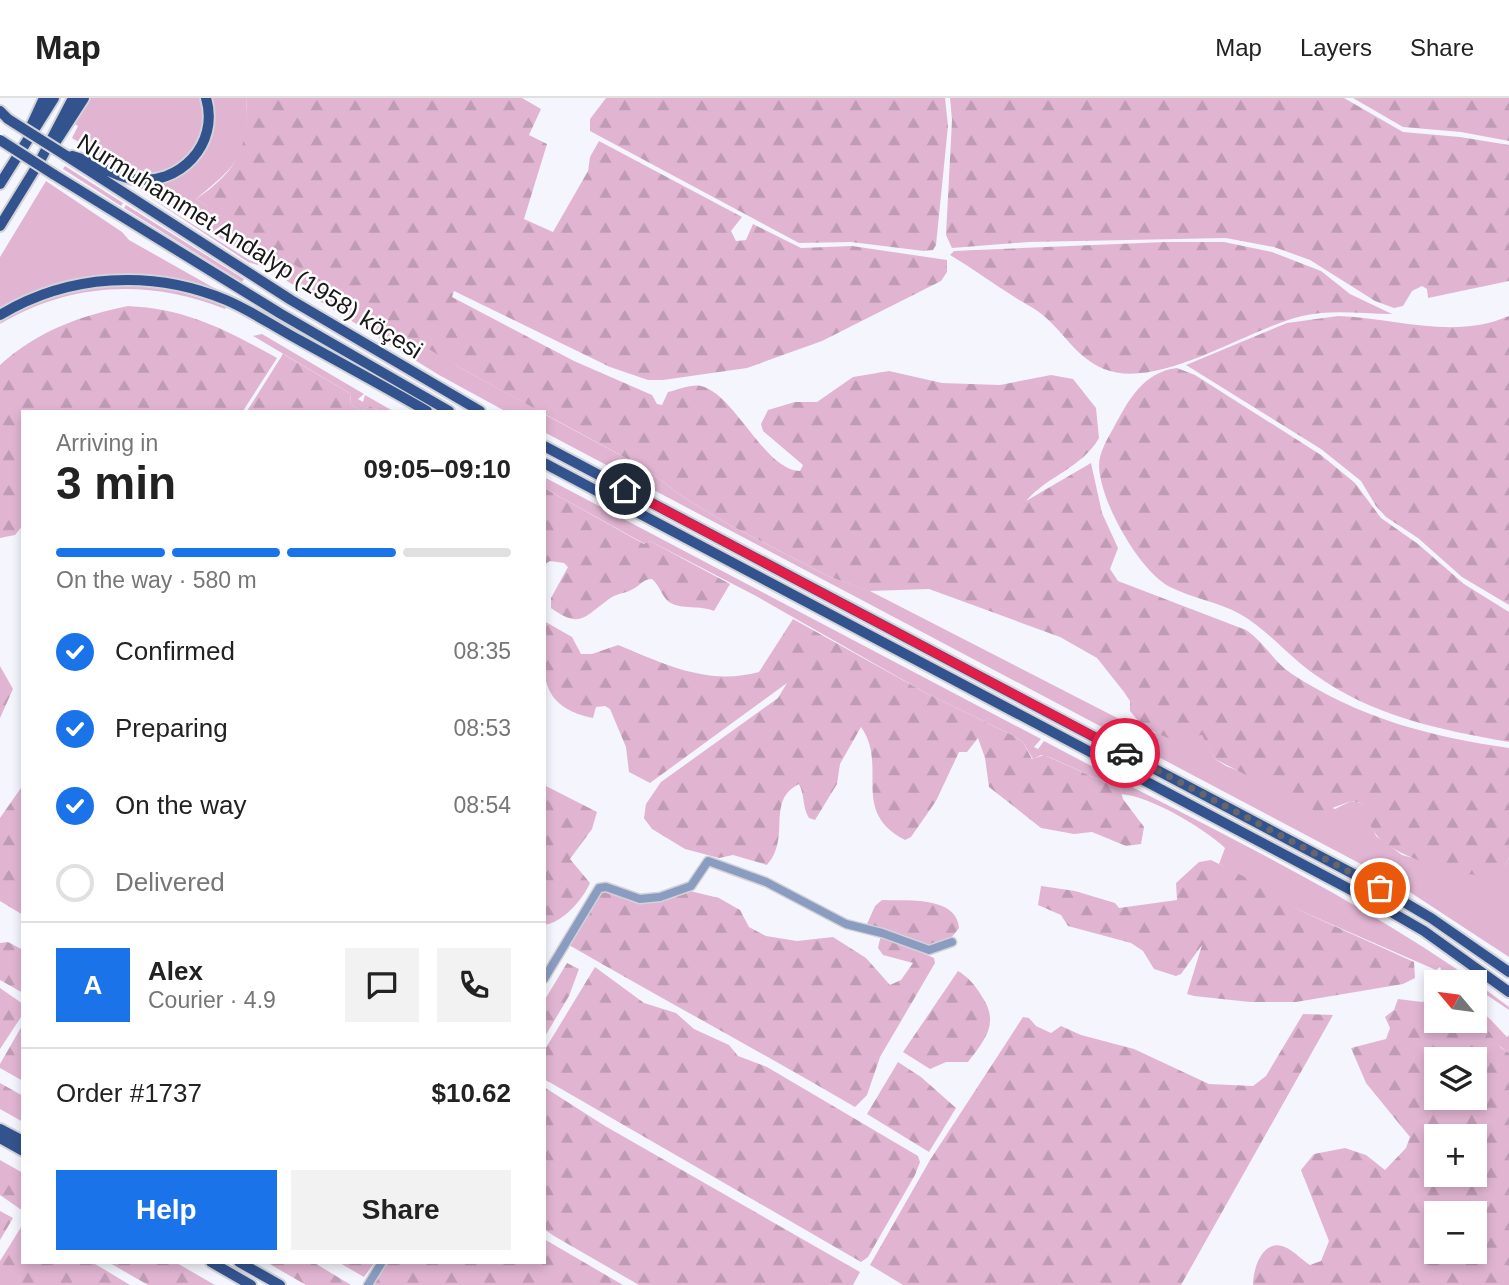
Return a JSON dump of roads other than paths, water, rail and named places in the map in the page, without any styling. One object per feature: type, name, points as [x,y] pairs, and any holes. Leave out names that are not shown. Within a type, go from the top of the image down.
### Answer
[{"type":"main road","points":[[22,148],[44,98]]},
{"type":"main road","points":[[0,184],[54,98]]},
{"type":"main road","points":[[0,226],[40,161],[73,98]]},
{"type":"main road","points":[[40,161],[64,132],[84,98]]},
{"type":"main road","points":[[65,155],[90,160],[131,179],[149,180],[168,176],[191,161],[204,143],[209,122],[206,98]]},
{"type":"main road","name":"Nurmuhammet Andalyp (1958) köçesi","points":[[3,115],[291,300],[478,410]]},
{"type":"main road","name":"Nurmuhammet Andalyp (1958) köçesi","points":[[0,140],[281,314],[447,410]]},
{"type":"main road","points":[[0,316],[45,293],[95,282],[141,280],[177,285],[238,306],[425,410]]},
{"type":"main road","points":[[546,447],[1380,888],[1432,918],[1509,972]]},
{"type":"main road","points":[[546,464],[1372,901],[1424,931],[1509,992]]},
{"type":"main road","points":[[0,1129],[21,1140]]},
{"type":"main road","points":[[0,1138],[21,1150]]},
{"type":"main road","points":[[214,1264],[251,1285]]},
{"type":"main road","points":[[243,1264],[280,1285]]},
{"type":"street","points":[[546,976],[599,888],[606,887],[631,897],[652,899],[691,886],[708,861],[766,882],[846,924],[882,933],[929,950],[952,942]]},
{"type":"street","points":[[368,1285],[381,1264]]}]
